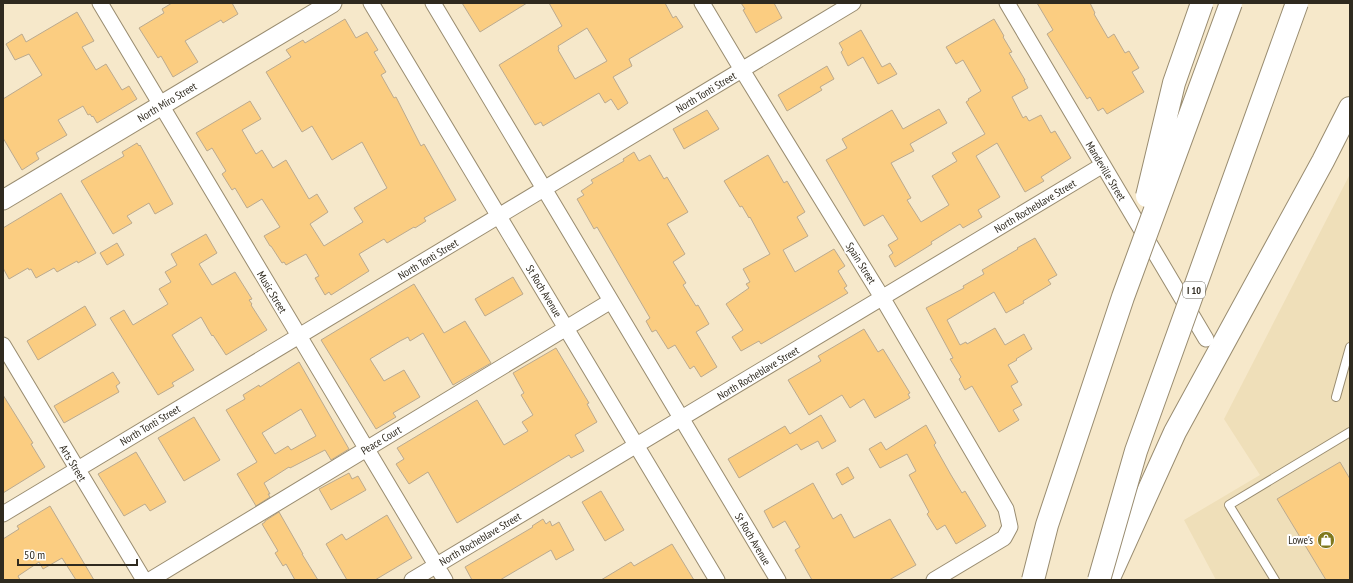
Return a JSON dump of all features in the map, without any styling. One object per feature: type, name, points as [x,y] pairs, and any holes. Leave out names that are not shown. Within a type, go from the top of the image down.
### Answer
[{"type":"highway","points":[[1123,297],[1174,83],[1202,3]]},
{"type":"highway","points":[[1033,580],[1047,525],[1123,297],[1231,3]]},
{"type":"highway","name":"I 10","points":[[1099,580],[1136,451],[1297,3]]},
{"type":"highway","points":[[1108,580],[1176,432],[1323,161],[1350,108]]},
{"type":"street","name":"Music Street","points":[[100,3],[445,580]]},
{"type":"street","name":"North Miro Street","points":[[3,200],[332,3]]},
{"type":"street","name":"St Roch Avenue","points":[[371,3],[717,580]]},
{"type":"street","name":"St Roch Avenue","points":[[433,3],[778,580]]},
{"type":"street","name":"Spain Street","points":[[702,3],[883,299],[1006,509],[1010,527],[1004,538],[934,580]]},
{"type":"street","name":"North Tonti Street","points":[[3,514],[853,3]]},
{"type":"street","name":"Mandeville Street","points":[[1006,3],[1206,339]]},
{"type":"street","name":"North Rocheblave Street","points":[[412,580],[681,418],[883,299],[1103,165]]},
{"type":"street","name":"Peace Court","points":[[150,580],[611,300]]},
{"type":"street","name":"Arts Street","points":[[3,345],[144,580]]},
{"type":"lane","points":[[1336,397],[1350,347]]},
{"type":"lane","points":[[1275,580],[1229,505],[1350,432]]},
{"type":"shaded area","points":[[1350,174],[1350,580],[1216,580],[1184,520],[1260,475],[1224,419]]},
{"type":"building","points":[[172,3],[232,3],[238,14],[223,23],[221,20],[185,41],[198,62],[173,77],[161,56],[158,58],[139,28],[164,13],[162,9]]},
{"type":"building","points":[[462,3],[527,3],[480,32]]},
{"type":"building","points":[[549,3],[665,3],[673,18],[676,16],[683,27],[629,59],[632,66],[613,77],[628,103],[618,110],[611,99],[605,103],[599,93],[543,126],[541,122],[535,125],[499,65],[562,26]],"holes":[[[587,28],[607,61],[575,79],[558,50],[558,46]]]},
{"type":"building","points":[[741,3],[774,3],[782,18],[756,33],[743,10],[745,9]]},
{"type":"building","points":[[1037,3],[1090,3],[1095,13],[1094,14],[1108,38],[1114,34],[1125,53],[1129,51],[1139,68],[1132,72],[1144,92],[1107,114],[1103,108],[1098,111],[1090,97],[1087,99],[1047,34],[1053,30]]},
{"type":"building","points":[[77,12],[94,41],[82,47],[96,70],[106,64],[122,90],[129,86],[137,99],[97,123],[93,116],[92,117],[90,114],[88,115],[83,106],[58,120],[67,135],[36,153],[39,159],[22,170],[3,138],[3,99],[42,75],[29,54],[15,60],[6,44],[22,34],[26,42]]},
{"type":"building","points":[[345,19],[356,38],[367,32],[378,50],[374,52],[386,72],[381,75],[394,98],[396,97],[421,146],[424,144],[456,200],[424,218],[426,221],[415,228],[414,227],[387,243],[384,239],[359,254],[369,271],[331,295],[329,292],[325,295],[315,278],[319,276],[306,254],[286,265],[284,262],[282,263],[264,236],[280,227],[262,199],[247,208],[235,188],[232,190],[222,174],[226,171],[212,148],[207,151],[196,133],[250,101],[261,119],[242,130],[256,154],[262,150],[273,168],[286,160],[309,199],[317,194],[328,212],[310,224],[324,246],[363,222],[354,208],[387,188],[362,142],[332,160],[312,126],[302,132],[266,72],[291,57],[286,50],[303,40],[305,43]]},
{"type":"building","points":[[994,19],[1012,52],[1009,53],[1028,88],[1012,97],[1023,118],[1026,116],[1029,121],[1041,115],[1051,133],[1055,131],[1071,158],[1041,177],[1044,181],[1025,192],[997,143],[976,156],[1000,197],[978,210],[982,217],[963,228],[960,224],[931,242],[932,244],[895,267],[889,256],[893,253],[888,245],[898,239],[883,215],[864,226],[826,160],[847,148],[842,139],[892,110],[903,129],[939,109],[947,123],[910,144],[914,151],[891,163],[911,198],[907,200],[921,222],[949,205],[932,176],[957,161],[952,153],[985,134],[966,102],[969,100],[968,99],[981,91],[963,60],[956,64],[946,47]]},
{"type":"building","points":[[861,30],[882,67],[890,63],[897,74],[878,84],[863,57],[848,66],[841,52],[843,50],[839,43]]},
{"type":"building","points":[[827,66],[834,79],[820,87],[822,90],[787,111],[778,95]]},
{"type":"building","points":[[707,110],[719,129],[684,149],[673,129]]},
{"type":"building","points":[[137,143],[139,146],[140,145],[173,204],[155,214],[149,203],[127,216],[132,223],[113,234],[81,181],[124,156],[122,152]]},
{"type":"building","points":[[634,152],[639,161],[650,155],[664,179],[667,177],[688,212],[667,224],[685,254],[673,262],[686,283],[683,285],[696,306],[698,305],[709,324],[696,332],[717,367],[701,377],[694,366],[690,369],[675,345],[668,349],[656,330],[652,332],[646,321],[650,318],[597,227],[594,229],[577,199],[584,195],[581,191],[593,183],[591,180],[624,161],[623,159]]},
{"type":"building","points":[[768,155],[784,183],[787,181],[805,212],[797,217],[808,236],[783,250],[795,272],[834,249],[845,266],[838,271],[847,286],[844,288],[848,293],[761,344],[759,341],[741,351],[732,337],[743,330],[726,304],[749,288],[746,284],[750,282],[743,269],[770,254],[750,217],[749,218],[742,206],[740,207],[724,181]]},
{"type":"building","points":[[61,193],[96,253],[57,272],[54,268],[36,278],[31,269],[29,270],[28,268],[9,279],[3,268],[3,228]]},
{"type":"building","points":[[206,234],[217,253],[199,264],[212,285],[235,272],[252,299],[249,300],[252,304],[251,305],[267,330],[226,355],[213,335],[212,336],[201,317],[172,335],[194,370],[172,383],[174,386],[158,395],[110,318],[124,310],[133,325],[168,304],[159,289],[171,282],[165,272],[177,265],[171,254]]},
{"type":"building","points":[[1035,238],[1057,275],[1048,280],[1051,284],[1023,301],[1024,303],[1006,313],[994,292],[947,320],[960,345],[966,342],[967,344],[995,328],[1005,345],[1024,334],[1032,349],[1008,365],[1018,382],[1011,386],[1022,405],[1013,410],[1019,420],[999,432],[972,386],[965,390],[959,379],[961,377],[950,359],[953,358],[926,308],[964,288],[963,286],[984,274],[982,270]]},
{"type":"building","points":[[117,243],[124,255],[107,265],[100,253]]},
{"type":"building","points":[[513,277],[523,294],[485,316],[475,299]]},
{"type":"building","points":[[414,284],[444,333],[465,321],[491,363],[453,385],[423,333],[410,341],[408,337],[400,341],[370,359],[384,381],[404,370],[420,397],[393,413],[396,417],[376,429],[321,340]]},
{"type":"building","points":[[85,306],[96,325],[38,360],[27,341]]},
{"type":"building","points":[[864,329],[878,352],[883,349],[910,393],[908,394],[910,398],[875,418],[864,399],[850,408],[842,395],[809,415],[788,380],[821,361],[818,356]]},
{"type":"building","points":[[556,348],[589,403],[587,404],[597,422],[575,435],[584,451],[571,458],[569,455],[457,523],[428,472],[409,484],[396,464],[404,459],[397,448],[477,400],[504,445],[528,431],[522,422],[533,415],[521,395],[524,393],[513,373]]},
{"type":"building","points":[[299,362],[349,449],[331,460],[325,450],[290,468],[289,467],[264,483],[270,497],[256,506],[237,474],[257,462],[226,410],[245,399],[243,395],[259,385],[260,387]],"holes":[[[301,409],[316,436],[291,450],[288,446],[275,454],[262,433]]]},
{"type":"building","points":[[113,372],[120,383],[116,386],[119,392],[64,423],[54,406]]},
{"type":"building","points":[[3,395],[33,443],[31,444],[45,467],[3,493]]},
{"type":"building","points":[[821,415],[836,441],[822,449],[818,441],[801,450],[797,444],[739,478],[728,459],[785,426],[790,434]]},
{"type":"building","points":[[194,417],[220,460],[184,481],[158,438]]},
{"type":"building","points":[[926,425],[936,443],[934,445],[951,475],[962,493],[965,491],[986,526],[956,544],[945,525],[937,530],[927,514],[929,512],[909,475],[916,471],[907,454],[880,468],[869,449],[881,442],[886,450]]},
{"type":"building","points":[[136,452],[166,502],[150,511],[145,504],[124,516],[98,474]]},
{"type":"building","name":"Lowe's","points":[[1340,462],[1350,479],[1350,580],[1326,580],[1277,499]]},
{"type":"building","points":[[848,467],[854,478],[842,485],[836,474]]},
{"type":"building","points":[[349,473],[352,479],[358,476],[366,490],[331,510],[319,489]]},
{"type":"building","points":[[813,483],[833,519],[841,514],[854,538],[890,519],[916,565],[889,580],[812,580],[795,550],[800,547],[785,521],[773,528],[764,511]]},
{"type":"building","points":[[601,491],[624,530],[605,541],[582,502]]},
{"type":"building","points":[[50,506],[94,580],[76,580],[62,558],[43,569],[39,562],[18,576],[20,580],[3,580],[3,539],[19,529],[17,526]]},
{"type":"building","points":[[279,512],[318,580],[295,580],[286,564],[283,566],[275,553],[278,551],[262,524]]},
{"type":"building","points":[[387,515],[412,558],[375,580],[347,580],[326,544],[342,534],[346,540]]},
{"type":"building","points":[[543,519],[546,524],[550,521],[552,526],[559,522],[574,550],[556,560],[551,550],[500,580],[472,580],[465,567],[533,527],[532,526]]},
{"type":"building","points":[[672,544],[694,580],[601,580],[631,562],[634,566]]},
{"type":"place","name":"Lowe's","points":[[1326,540]]}]
